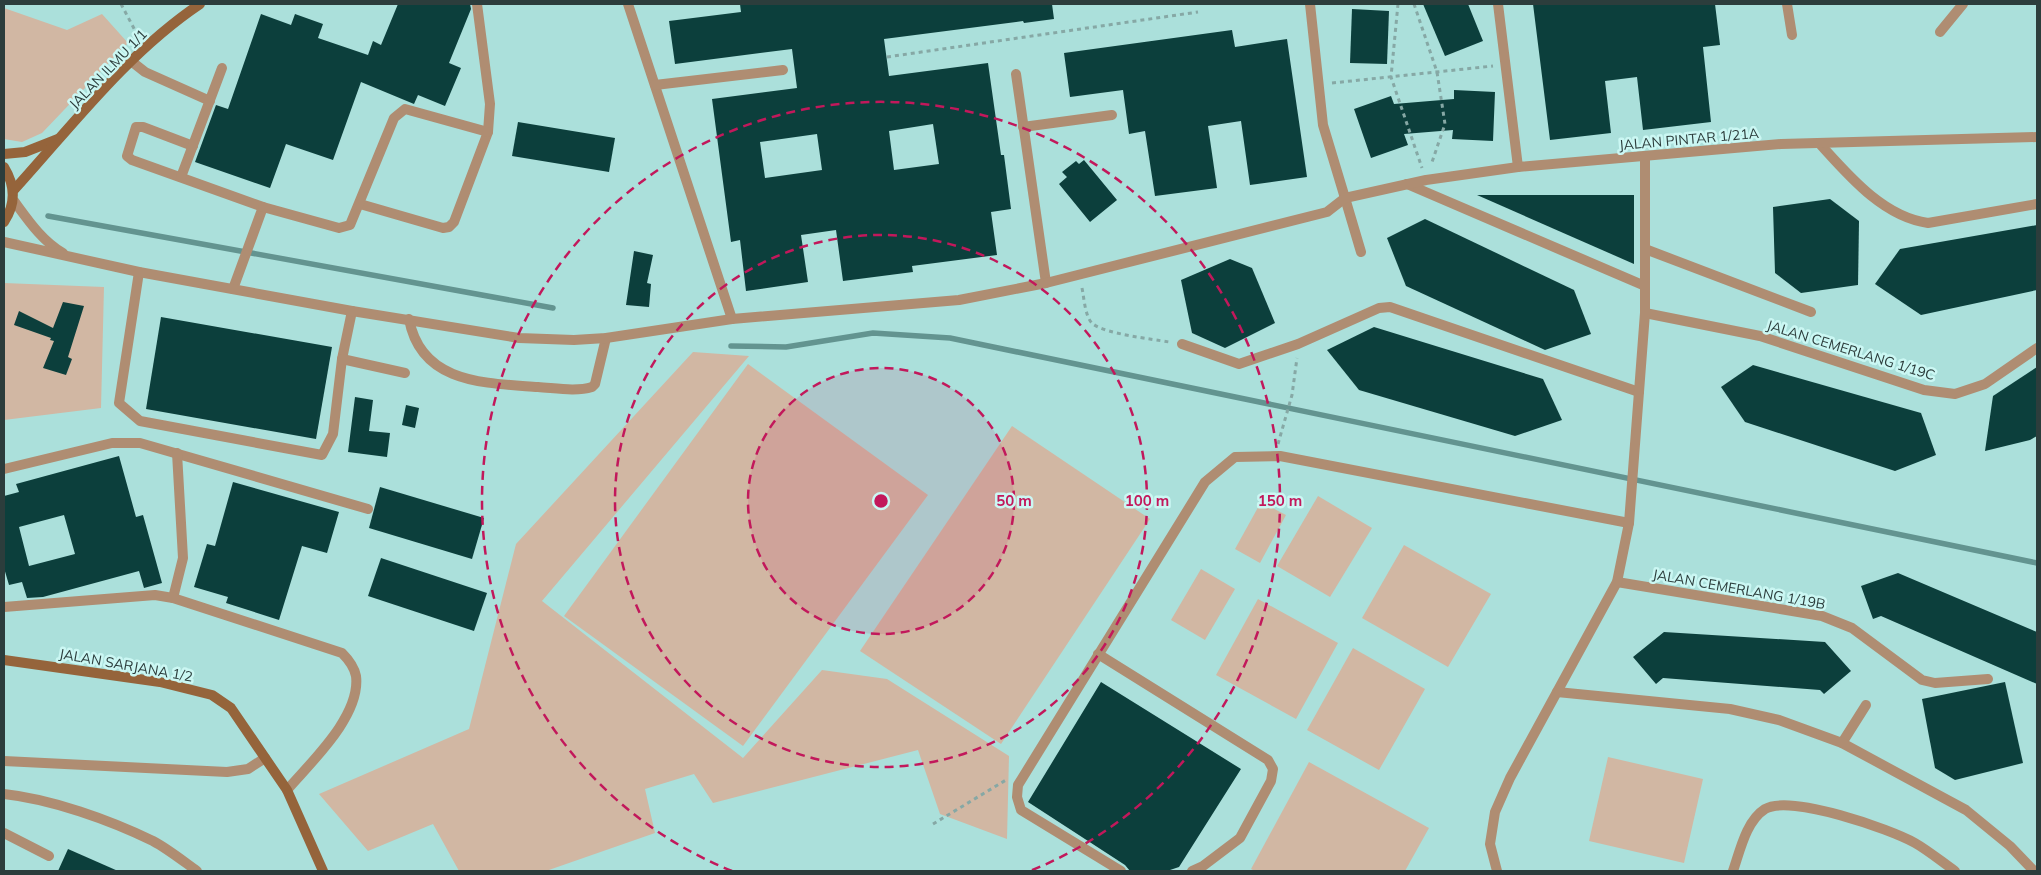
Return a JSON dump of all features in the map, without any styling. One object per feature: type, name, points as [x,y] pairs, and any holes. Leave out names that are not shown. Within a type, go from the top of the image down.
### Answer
[{"type":"street","name":"JALAN ILMU 1/1","points":[[4,222],[13,196],[131,60],[200,4]]},
{"type":"street","points":[[360,204],[443,228],[449,227],[454,222],[488,132],[490,104],[477,4]]},
{"type":"street","points":[[628,4],[732,319]]},
{"type":"street","points":[[1310,4],[1323,125],[1362,252]]},
{"type":"street","points":[[1498,4],[1518,167]]},
{"type":"street","points":[[1787,4],[1792,35]]},
{"type":"street","points":[[1940,32],[1964,4]]},
{"type":"street","points":[[131,60],[145,72],[210,101]]},
{"type":"street","points":[[181,178],[222,68]]},
{"type":"street","points":[[655,85],[783,70]]},
{"type":"street","points":[[1016,74],[1046,283]]},
{"type":"street","points":[[193,146],[143,126],[136,128],[127,156],[132,160],[263,207],[339,228],[350,224],[360,204],[394,118],[399,112],[405,109],[488,132]]},
{"type":"street","points":[[1023,127],[1112,115]]},
{"type":"street","name":"JALAN PINTAR 1/21A","points":[[1345,198],[1426,180],[1518,167],[1819,143],[2037,137]]},
{"type":"street","name":"JALAN ILMU 1/1","points":[[4,154],[25,152],[62,138]]},
{"type":"street","points":[[1819,143],[1855,182],[1899,214],[1915,222],[1928,223],[2037,204]]},
{"type":"street","points":[[1497,871],[1490,844],[1495,812],[1510,778],[1617,582],[1629,523],[1645,313],[1645,156]]},
{"type":"street","points":[[4,167],[10,176],[13,196],[52,247],[70,257]]},
{"type":"street","points":[[1407,184],[1645,286]]},
{"type":"street","points":[[4,242],[139,272],[352,311],[520,338],[565,340],[606,338],[732,319],[959,300],[1046,283],[1327,212],[1345,198]]},
{"type":"street","points":[[233,289],[263,207]]},
{"type":"street","points":[[1645,249],[1811,312]]},
{"type":"street","points":[[139,272],[119,403],[140,421],[322,455],[333,434],[342,359],[352,311]]},
{"type":"street","points":[[1182,344],[1240,364],[1298,344],[1379,308],[1390,307],[1639,392]]},
{"type":"street","name":"JALAN CEMERLANG 1/19C","points":[[1645,313],[1760,336],[1924,390],[1955,394],[1985,384],[2037,348]]},
{"type":"street","points":[[409,319],[412,336],[431,361],[441,369],[454,376],[498,384],[561,388],[592,387],[595,384],[606,338]]},
{"type":"street","points":[[342,359],[405,373]]},
{"type":"street","points":[[4,469],[112,443],[140,443],[368,509]]},
{"type":"street","points":[[173,598],[183,558],[177,453]]},
{"type":"street","points":[[1121,871],[1022,810],[1017,797],[1018,785],[1205,482],[1235,457],[1280,456],[1629,523]]},
{"type":"street","name":"JALAN CEMERLANG 1/19B","points":[[1617,582],[1822,616],[1852,628],[1922,680],[1935,683],[1988,679]]},
{"type":"street","points":[[4,607],[156,595],[173,598],[342,652],[352,663],[356,674],[356,689],[350,705],[336,733],[287,790]]},
{"type":"street","points":[[1098,654],[1268,760],[1273,769],[1271,781],[1240,838],[1203,866],[1192,871]]},
{"type":"street","name":"JALAN SARJANA 1/2","points":[[4,660],[160,682],[212,695],[231,708],[287,790],[323,871]]},
{"type":"street","points":[[1557,692],[1730,710],[1779,720],[1842,744],[1966,810],[2010,846],[2034,871]]},
{"type":"street","points":[[1842,744],[1866,705]]},
{"type":"street","points":[[4,762],[227,772],[248,769],[265,758]]},
{"type":"street","points":[[4,794],[33,797],[154,842],[197,871]]},
{"type":"street","points":[[1732,871],[1752,819],[1767,808],[1789,804],[1832,812],[1914,842],[1955,871]]},
{"type":"street","points":[[4,833],[49,856]]},
{"type":"path","points":[[121,4],[144,48]]},
{"type":"path","points":[[1398,4],[1391,77],[1426,180]]},
{"type":"path","points":[[1414,4],[1437,72],[1444,124],[1426,180]]},
{"type":"path","points":[[887,57],[1198,12]]},
{"type":"path","points":[[1319,84],[1506,65]]},
{"type":"path","points":[[1078,275],[1093,324],[1127,336],[1182,344]]},
{"type":"path","points":[[1281,435],[1292,394],[1298,344]]},
{"type":"path","points":[[933,824],[1030,765]]},
{"type":"shaded area","points":[[4,4],[2037,4],[2037,871],[4,871]]},
{"type":"shaded area","points":[[4,8],[67,30],[102,14],[128,43],[42,133],[22,142],[4,139]]},
{"type":"shaded area","points":[[4,283],[104,287],[101,408],[4,420]]},
{"type":"shaded area","points":[[693,352],[749,356],[542,601],[743,758],[822,670],[887,679],[1009,756],[1007,839],[940,814],[918,750],[713,803],[694,774],[645,789],[655,833],[546,871],[459,871],[433,824],[368,851],[319,794],[469,729],[516,544]]},
{"type":"shaded area","points":[[748,364],[928,495],[743,746],[564,616]]},
{"type":"shaded area","points":[[1012,426],[1150,519],[1001,744],[860,651]]},
{"type":"shaded area","points":[[1318,496],[1372,528],[1330,597],[1277,566]]},
{"type":"shaded area","points":[[1261,502],[1286,515],[1260,563],[1235,549]]},
{"type":"shaded area","points":[[1404,545],[1491,594],[1448,667],[1362,618]]},
{"type":"shaded area","points":[[1201,569],[1235,589],[1205,640],[1171,620]]},
{"type":"shaded area","points":[[1258,599],[1338,643],[1296,719],[1216,675]]},
{"type":"shaded area","points":[[1353,648],[1425,689],[1379,770],[1307,730]]},
{"type":"shaded area","points":[[1608,757],[1703,779],[1684,863],[1589,841]]},
{"type":"shaded area","points":[[1309,762],[1429,828],[1405,871],[1255,871],[1251,869]]},
{"type":"building","points":[[398,4],[470,4],[471,9],[449,63],[461,68],[445,106],[418,95],[414,104],[361,82],[333,160],[286,144],[270,188],[195,162],[216,105],[228,109],[261,14],[291,25],[295,14],[323,24],[318,38],[368,55],[373,41],[381,45]]},
{"type":"building","points":[[740,4],[1052,4],[1054,19],[1024,23],[1023,21],[884,39],[889,76],[988,63],[1011,209],[991,212],[997,255],[912,266],[913,272],[843,281],[836,230],[801,235],[808,282],[746,291],[740,240],[731,242],[712,99],[797,88],[792,49],[675,64],[669,21],[741,12]],"holes":[[[933,124],[939,164],[894,170],[889,131]],[[817,134],[822,170],[765,178],[760,142]]]},
{"type":"building","points":[[1423,4],[1468,4],[1483,41],[1445,56]]},
{"type":"building","points":[[1533,4],[1715,4],[1720,45],[1703,47],[1711,122],[1643,130],[1637,77],[1605,81],[1611,133],[1550,140]]},
{"type":"building","points":[[1352,9],[1389,11],[1387,64],[1350,63]]},
{"type":"building","points":[[1232,30],[1235,47],[1287,39],[1307,177],[1250,185],[1241,121],[1208,126],[1217,188],[1155,196],[1145,131],[1129,134],[1123,90],[1070,97],[1064,53]]},
{"type":"building","points":[[1454,90],[1495,92],[1493,141],[1452,139],[1453,130],[1404,134],[1408,145],[1371,158],[1354,109],[1391,96],[1394,104],[1454,99]]},
{"type":"building","points":[[518,122],[615,138],[609,172],[512,156]]},
{"type":"building","points":[[1084,160],[1117,200],[1090,222],[1059,184],[1067,177],[1062,172],[1076,161],[1079,164]]},
{"type":"building","points":[[1477,195],[1634,195],[1634,264]]},
{"type":"building","points":[[1830,199],[1859,221],[1858,285],[1801,293],[1775,273],[1773,207]]},
{"type":"building","points":[[1425,219],[1574,290],[1591,334],[1545,350],[1406,286],[1387,238]]},
{"type":"building","points":[[2037,225],[2037,290],[1921,315],[1875,284],[1900,249]]},
{"type":"building","points":[[634,251],[653,255],[647,283],[651,284],[649,307],[626,305]]},
{"type":"building","points":[[1230,259],[1252,268],[1275,323],[1225,348],[1192,333],[1181,280]]},
{"type":"building","points":[[63,302],[84,306],[68,357],[72,359],[66,375],[43,368],[54,341],[50,340],[51,338],[14,325],[19,311],[53,328]]},
{"type":"building","points":[[161,317],[332,347],[316,439],[146,409]]},
{"type":"building","points":[[1374,327],[1543,379],[1562,420],[1515,436],[1359,390],[1327,350]]},
{"type":"building","points":[[1753,365],[1921,413],[1936,455],[1895,471],[1745,422],[1721,387]]},
{"type":"building","points":[[2037,367],[2037,436],[2030,440],[1985,451],[1993,396]]},
{"type":"building","points":[[355,397],[373,400],[369,431],[390,433],[387,457],[348,452]]},
{"type":"building","points":[[406,405],[419,408],[415,428],[402,425]]},
{"type":"building","points":[[119,456],[136,517],[143,515],[162,583],[144,588],[139,571],[43,597],[27,598],[22,582],[9,585],[4,568],[4,496],[19,492],[16,484]],"holes":[[[64,515],[75,554],[29,566],[19,527]]]},
{"type":"building","points":[[233,482],[339,512],[327,553],[302,546],[279,620],[226,603],[228,597],[194,587],[207,544],[215,546]]},
{"type":"building","points":[[380,487],[484,518],[472,559],[369,528]]},
{"type":"building","points":[[381,558],[487,593],[474,631],[368,596]]},
{"type":"building","points":[[1898,573],[2037,632],[2037,684],[1881,616],[1873,619],[1861,586]]},
{"type":"building","points":[[1664,632],[1825,642],[1851,671],[1824,694],[1820,690],[1663,678],[1656,684],[1633,657]]},
{"type":"building","points":[[1101,682],[1241,769],[1179,867],[1167,871],[1130,871],[1125,865],[1028,802]]},
{"type":"building","points":[[2005,682],[2023,763],[1955,780],[1935,768],[1922,699]]},
{"type":"building","points":[[68,849],[118,871],[58,871]]},
{"type":"waterway","points":[[48,216],[553,308]]},
{"type":"waterway","points":[[731,346],[786,347],[873,333],[950,338],[2037,563]]}]
